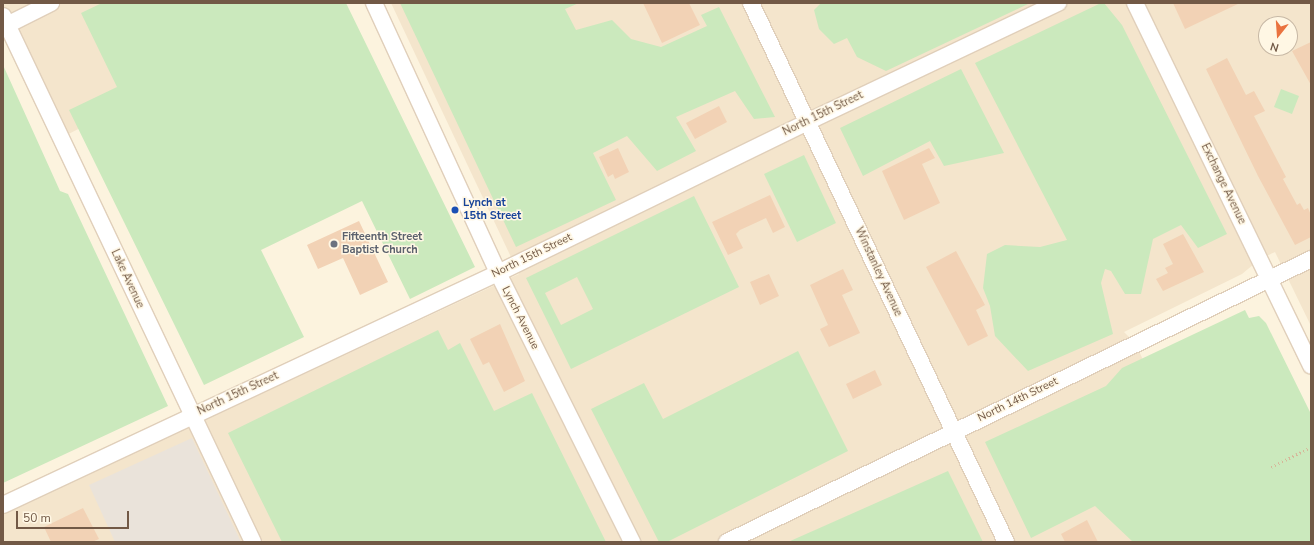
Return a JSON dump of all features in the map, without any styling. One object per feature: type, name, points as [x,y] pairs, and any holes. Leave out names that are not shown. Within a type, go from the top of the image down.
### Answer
[{"type":"street","points":[[4,22],[51,3]]},
{"type":"street","name":"Lynch Avenue","points":[[374,3],[498,273],[632,542]]},
{"type":"street","name":"Winstanley Avenue","points":[[751,3],[808,121],[952,432],[1006,542]]},
{"type":"street","name":"North 15th Street","points":[[3,505],[498,273],[808,121],[1058,3]]},
{"type":"street","name":"Exchange Avenue","points":[[1135,3],[1311,366]]},
{"type":"street","name":"Lake Avenue","points":[[4,22],[191,416],[253,542]]},
{"type":"street","name":"North 14th Street","points":[[727,542],[1311,259]]},
{"type":"path","points":[[1271,467],[1311,447]]},
{"type":"shaded area","points":[[3,3],[320,3],[61,138],[3,27]]},
{"type":"shaded area","points":[[391,3],[1311,3],[1311,326],[1275,252],[1260,259],[1242,274],[1124,332],[1136,344],[1222,542],[3,542],[3,514],[519,274]]},
{"type":"shaded area","points":[[192,438],[241,542],[115,542],[89,485]]},
{"type":"green space","points":[[102,3],[346,3],[475,267],[410,299],[362,201],[261,250],[304,337],[204,385],[69,110],[117,87],[81,13]]},
{"type":"green space","points":[[400,3],[579,3],[565,9],[576,30],[612,20],[631,39],[661,47],[707,26],[701,15],[719,7],[775,117],[754,119],[735,91],[676,117],[696,151],[657,171],[627,136],[593,153],[616,200],[516,247]]},
{"type":"green space","points":[[821,3],[1028,4],[886,71],[857,57],[847,38],[834,44],[819,29],[814,10]]},
{"type":"green space","points":[[1101,3],[1104,3],[1122,25],[1227,234],[1198,248],[1181,225],[1153,239],[1141,294],[1125,294],[1111,271],[1105,269],[1101,283],[1113,334],[1028,371],[995,336],[990,306],[983,288],[987,254],[1005,245],[1040,247],[1067,240],[975,63]]},
{"type":"green space","points":[[3,65],[60,191],[68,194],[168,406],[3,483]]},
{"type":"green space","points":[[961,69],[1004,153],[944,166],[930,141],[863,176],[840,128]]},
{"type":"green space","points":[[1281,89],[1299,96],[1292,114],[1274,107]]},
{"type":"green space","points":[[804,155],[836,223],[797,242],[764,174]]},
{"type":"green space","points":[[694,196],[739,287],[571,369],[526,278]],"holes":[[[577,277],[593,309],[561,325],[545,293]]]},
{"type":"green space","points":[[1245,310],[1249,318],[1259,316],[1266,323],[1311,414],[1311,542],[1133,542],[1095,506],[1031,538],[985,442],[1106,386],[1122,368]]},
{"type":"green space","points":[[438,330],[448,350],[460,343],[494,411],[532,393],[606,542],[282,542],[228,433]]},
{"type":"green space","points":[[798,351],[848,451],[667,542],[659,542],[591,409],[644,383],[663,419]]},
{"type":"green space","points":[[948,471],[983,542],[788,542]]},
{"type":"building","points":[[643,3],[689,3],[700,25],[662,43]]},
{"type":"building","points":[[1173,3],[1240,3],[1185,29]]},
{"type":"building","points":[[1311,42],[1311,85],[1295,56],[1298,56],[1298,48]]},
{"type":"building","points":[[1227,58],[1246,95],[1254,91],[1265,111],[1254,116],[1286,177],[1283,179],[1297,205],[1300,203],[1304,210],[1308,208],[1311,215],[1311,237],[1295,245],[1258,176],[1206,69]]},
{"type":"building","points":[[719,106],[727,122],[695,139],[686,123]]},
{"type":"building","points":[[618,148],[629,172],[615,179],[613,174],[608,177],[599,157]]},
{"type":"building","points":[[929,148],[935,158],[922,164],[940,203],[904,220],[882,171]]},
{"type":"building","points":[[770,195],[785,227],[773,233],[766,218],[740,230],[736,234],[743,248],[728,255],[712,222]]},
{"type":"building","points":[[359,221],[388,282],[360,295],[343,258],[318,269],[307,245]]},
{"type":"building","points":[[1183,234],[1204,272],[1163,291],[1156,279],[1168,273],[1165,268],[1173,264],[1163,244]]},
{"type":"building","points":[[956,251],[985,305],[976,310],[988,336],[968,346],[926,267]]},
{"type":"building","points":[[843,269],[853,290],[842,295],[860,333],[829,347],[820,329],[828,325],[810,285]]},
{"type":"building","points":[[769,274],[779,296],[760,305],[750,282]]},
{"type":"building","points":[[500,324],[525,381],[504,392],[489,362],[483,365],[470,339]]},
{"type":"building","points":[[875,370],[882,385],[853,399],[846,384]]},
{"type":"building","points":[[83,508],[99,539],[92,542],[51,542],[44,527]]},
{"type":"building","points":[[1087,520],[1098,542],[1065,542],[1061,534]]},
{"type":"place","name":"Lynch at 15th Street","points":[[455,210]]},
{"type":"place","name":"Fifteenth Street Baptist Church","points":[[334,244]]}]
